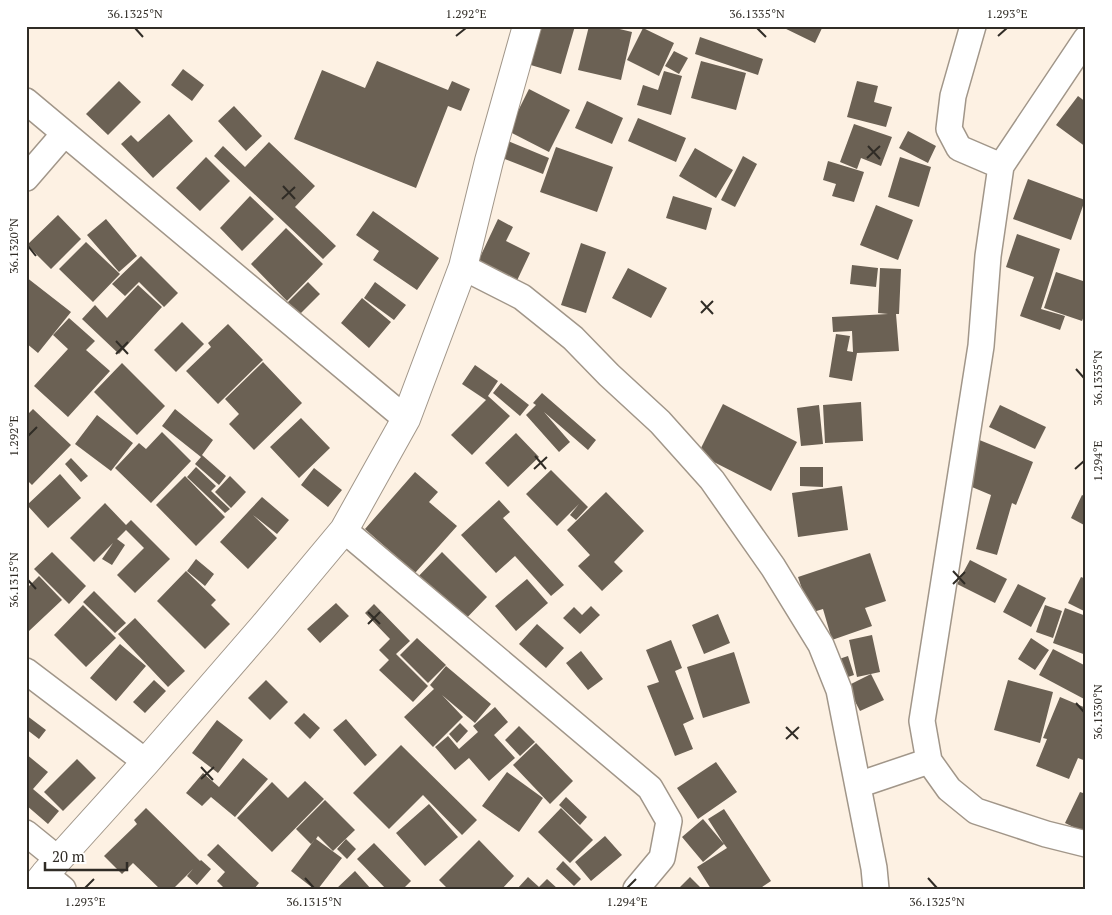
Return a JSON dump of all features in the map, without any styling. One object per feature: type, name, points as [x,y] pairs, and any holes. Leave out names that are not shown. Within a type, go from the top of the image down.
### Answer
[{"type":"main road","points":[[50,878],[146,762],[344,530],[406,419],[463,266],[489,161],[527,26]]},
{"type":"street","points":[[973,26],[953,96],[949,129],[959,148],[1001,166]]},
{"type":"street","points":[[1086,39],[1001,166],[988,256],[981,346],[922,721],[929,762],[949,789],[976,811],[1046,834],[1086,844]]},
{"type":"street","points":[[26,101],[406,419]]},
{"type":"street","points":[[26,178],[64,134]]},
{"type":"street","points":[[463,266],[522,297],[573,338],[609,375],[660,422],[712,480],[773,567],[821,645],[839,690],[874,868],[876,889]]},
{"type":"street","points":[[344,530],[650,788],[669,821],[662,858],[636,889]]},
{"type":"street","points":[[26,671],[146,762]]},
{"type":"street","points":[[858,785],[929,762]]},
{"type":"street","points":[[26,833],[50,878]]},
{"type":"building","points":[[536,26],[575,26],[561,74],[524,63]]},
{"type":"building","points":[[589,26],[607,26],[632,32],[621,80],[578,70]]},
{"type":"building","points":[[780,26],[823,26],[815,43]]},
{"type":"building","points":[[643,28],[674,43],[659,76],[627,60]]},
{"type":"building","points":[[700,37],[763,59],[758,75],[695,54]]},
{"type":"building","points":[[674,51],[688,58],[679,74],[665,66]]},
{"type":"building","points":[[377,61],[448,90],[452,81],[470,89],[461,111],[448,106],[416,188],[294,139],[322,70],[365,88]]},
{"type":"building","points":[[701,61],[746,73],[736,110],[691,98]]},
{"type":"building","points":[[183,69],[204,85],[192,101],[171,85]]},
{"type":"building","points":[[664,71],[682,76],[671,115],[637,105],[643,85],[658,90]]},
{"type":"building","points":[[119,81],[141,102],[108,135],[86,114]]},
{"type":"building","points":[[857,81],[878,86],[874,102],[892,107],[886,127],[847,117]]},
{"type":"building","points":[[529,89],[570,110],[549,152],[508,131]]},
{"type":"building","points":[[1078,96],[1086,102],[1086,147],[1056,125]]},
{"type":"building","points":[[587,101],[623,118],[612,144],[575,128]]},
{"type":"building","points":[[234,106],[262,136],[246,151],[218,121]]},
{"type":"building","points":[[169,114],[193,141],[153,178],[121,144],[131,135],[138,142]]},
{"type":"building","points":[[638,118],[686,138],[676,162],[628,141]]},
{"type":"building","points":[[854,124],[892,137],[881,166],[861,158],[857,169],[840,162]]},
{"type":"building","points":[[908,131],[936,146],[928,163],[899,148]]},
{"type":"building","points":[[508,141],[549,158],[543,174],[502,158]]},
{"type":"building","points":[[269,142],[315,186],[295,207],[336,246],[323,259],[214,156],[223,146],[245,167]]},
{"type":"building","points":[[556,147],[613,167],[597,212],[540,192]]},
{"type":"building","points":[[695,148],[733,170],[716,198],[679,176]]},
{"type":"building","points":[[743,156],[757,164],[735,207],[721,200]]},
{"type":"building","points":[[206,157],[230,181],[200,211],[176,188]]},
{"type":"building","points":[[900,157],[931,167],[919,207],[888,197]]},
{"type":"building","points":[[828,161],[864,172],[854,202],[832,196],[836,184],[823,180]]},
{"type":"building","points":[[1028,179],[1085,200],[1071,240],[1013,219]]},
{"type":"building","points":[[250,196],[274,219],[242,251],[220,228]]},
{"type":"building","points":[[673,196],[712,208],[706,230],[666,218]]},
{"type":"building","points":[[876,205],[913,220],[898,260],[860,245]]},
{"type":"building","points":[[373,211],[439,258],[417,290],[373,260],[379,251],[356,235]]},
{"type":"building","points":[[58,215],[81,239],[51,269],[27,245]]},
{"type":"building","points":[[106,219],[137,256],[119,272],[87,235]]},
{"type":"building","points":[[498,219],[513,227],[506,241],[530,253],[513,289],[474,270]]},
{"type":"building","points":[[286,228],[323,264],[287,301],[251,264]]},
{"type":"building","points":[[1017,234],[1060,249],[1041,309],[1065,316],[1060,330],[1020,316],[1034,277],[1006,267]]},
{"type":"building","points":[[86,242],[120,274],[93,302],[59,269]]},
{"type":"building","points":[[581,243],[606,252],[586,313],[561,305]]},
{"type":"building","points":[[141,256],[178,293],[164,307],[139,282],[125,296],[112,284]]},
{"type":"building","points":[[852,265],[878,268],[876,287],[850,284]]},
{"type":"building","points":[[628,268],[667,288],[651,318],[612,298]]},
{"type":"building","points":[[880,268],[901,269],[899,314],[896,314],[899,351],[857,353],[852,381],[829,377],[836,334],[850,336],[847,351],[853,352],[852,331],[833,332],[832,317],[888,314],[878,313]]},
{"type":"building","points":[[1056,272],[1086,282],[1086,311],[1082,321],[1044,308]]},
{"type":"building","points":[[26,277],[71,312],[38,353],[26,343]]},
{"type":"building","points":[[308,282],[320,294],[290,324],[283,307]]},
{"type":"building","points":[[375,282],[406,305],[394,320],[364,298]]},
{"type":"building","points":[[138,285],[162,307],[119,354],[82,319],[95,305],[107,318]]},
{"type":"building","points":[[362,298],[391,322],[369,348],[341,323]]},
{"type":"building","points":[[69,318],[95,341],[86,350],[110,371],[68,417],[34,386],[68,349],[53,335]]},
{"type":"building","points":[[182,322],[204,344],[176,372],[154,350]]},
{"type":"building","points":[[228,324],[263,360],[218,404],[186,371],[211,347],[208,343]]},
{"type":"building","points":[[263,362],[302,403],[254,450],[229,424],[239,414],[225,399]]},
{"type":"building","points":[[122,363],[165,406],[137,435],[94,392]]},
{"type":"building","points":[[475,365],[498,381],[488,396],[510,416],[472,455],[451,435],[486,400],[462,384]]},
{"type":"building","points":[[501,383],[529,405],[520,416],[493,393]]},
{"type":"building","points":[[542,393],[596,440],[588,450],[544,412],[570,442],[559,452],[526,415],[536,405],[533,403]]},
{"type":"building","points":[[861,402],[863,441],[825,443],[823,405]]},
{"type":"building","points":[[723,404],[797,442],[771,491],[698,454]]},
{"type":"building","points":[[819,405],[823,444],[801,446],[797,408]]},
{"type":"building","points":[[1000,405],[1046,427],[1035,449],[989,427]]},
{"type":"building","points":[[33,409],[71,445],[32,485],[26,479],[26,416]]},
{"type":"building","points":[[175,409],[213,440],[202,455],[226,476],[219,485],[195,464],[201,457],[162,426]]},
{"type":"building","points":[[97,415],[133,443],[111,471],[75,444]]},
{"type":"building","points":[[301,418],[330,448],[299,478],[270,447]]},
{"type":"building","points":[[162,432],[191,461],[151,503],[115,468],[139,443],[146,449]]},
{"type":"building","points":[[516,433],[539,457],[508,487],[485,463]]},
{"type":"building","points":[[977,439],[1033,462],[1016,505],[1012,503],[997,555],[976,549],[991,495],[960,482]]},
{"type":"building","points":[[71,458],[88,476],[81,482],[65,464]]},
{"type":"building","points":[[196,467],[216,486],[211,491],[230,509],[225,513],[187,477]]},
{"type":"building","points":[[800,467],[823,467],[823,487],[800,486]]},
{"type":"building","points":[[314,468],[342,490],[328,507],[301,485]]},
{"type":"building","points":[[551,470],[588,507],[576,520],[570,515],[579,504],[557,526],[526,494]]},
{"type":"building","points":[[415,472],[438,492],[429,502],[457,526],[415,573],[365,529]]},
{"type":"building","points":[[60,474],[81,498],[48,528],[27,505]]},
{"type":"building","points":[[185,476],[225,517],[196,546],[156,505]]},
{"type":"building","points":[[230,476],[246,492],[231,508],[215,492]]},
{"type":"building","points":[[842,486],[848,530],[798,537],[792,493]]},
{"type":"building","points":[[606,492],[644,531],[614,562],[623,571],[602,591],[578,566],[590,555],[567,530]]},
{"type":"building","points":[[1082,495],[1086,497],[1086,526],[1071,518]]},
{"type":"building","points":[[262,497],[289,520],[277,534],[253,515],[277,538],[248,569],[220,542]]},
{"type":"building","points":[[499,500],[510,512],[503,518],[564,585],[551,596],[515,556],[496,573],[461,535]]},
{"type":"building","points":[[105,503],[126,525],[131,520],[170,559],[135,593],[117,575],[144,548],[126,530],[117,539],[125,545],[112,565],[102,559],[113,543],[94,562],[70,538]]},
{"type":"building","points":[[52,552],[86,586],[69,604],[34,569]]},
{"type":"building","points":[[442,552],[487,597],[457,628],[412,583]]},
{"type":"building","points":[[870,553],[886,601],[865,608],[872,626],[832,640],[823,609],[810,613],[798,577]]},
{"type":"building","points":[[196,559],[214,574],[205,586],[187,571]]},
{"type":"building","points":[[970,560],[1007,579],[995,603],[957,584]]},
{"type":"building","points":[[186,571],[216,600],[211,605],[230,624],[205,649],[157,601]]},
{"type":"building","points":[[39,576],[62,600],[29,631],[26,628],[26,589]]},
{"type":"building","points":[[1081,577],[1086,579],[1086,612],[1068,603]]},
{"type":"building","points":[[527,579],[548,603],[516,631],[495,606]]},
{"type":"building","points":[[1018,584],[1046,598],[1031,627],[1003,612]]},
{"type":"building","points":[[94,591],[126,623],[115,633],[83,602]]},
{"type":"building","points":[[336,603],[349,616],[320,643],[307,629]]},
{"type":"building","points":[[374,604],[410,641],[396,654],[428,686],[413,702],[379,670],[389,660],[379,650],[390,639],[365,613]]},
{"type":"building","points":[[83,605],[116,638],[86,667],[54,635]]},
{"type":"building","points":[[1045,605],[1062,611],[1053,638],[1036,632]]},
{"type":"building","points":[[591,606],[600,615],[580,634],[563,618],[574,607],[582,615]]},
{"type":"building","points":[[1065,608],[1086,616],[1086,655],[1053,643]]},
{"type":"building","points":[[718,614],[730,643],[704,654],[692,625]]},
{"type":"building","points":[[135,618],[185,671],[168,687],[118,634]]},
{"type":"building","points":[[537,624],[564,648],[546,668],[519,644]]},
{"type":"building","points":[[872,635],[880,672],[857,677],[849,640]]},
{"type":"building","points":[[417,638],[446,665],[428,683],[400,655]]},
{"type":"building","points":[[1031,638],[1049,650],[1035,670],[1018,659]]},
{"type":"building","points":[[671,640],[682,668],[675,671],[694,719],[683,724],[693,749],[675,756],[647,686],[659,682],[646,650]]},
{"type":"building","points":[[120,644],[146,666],[116,701],[90,678]]},
{"type":"building","points":[[1053,649],[1086,666],[1086,700],[1039,675]]},
{"type":"building","points":[[581,651],[603,679],[588,690],[566,663]]},
{"type":"building","points":[[734,652],[750,703],[703,718],[687,667]]},
{"type":"building","points":[[848,656],[854,675],[839,680],[833,661]]},
{"type":"building","points":[[446,666],[491,704],[475,723],[442,695],[463,717],[433,747],[404,717],[434,689],[430,685]]},
{"type":"building","points":[[871,674],[884,700],[860,711],[847,686]]},
{"type":"building","points":[[154,680],[166,691],[145,713],[133,702]]},
{"type":"building","points":[[266,680],[288,702],[270,720],[248,698]]},
{"type":"building","points":[[1008,680],[1053,692],[1040,743],[994,730]]},
{"type":"building","points":[[1060,697],[1086,708],[1086,761],[1078,758],[1069,779],[1036,766],[1047,739],[1043,738]]},
{"type":"building","points":[[495,707],[508,722],[494,735],[515,758],[489,781],[469,758],[455,770],[435,747],[448,736],[459,749],[478,732],[473,726]]},
{"type":"building","points":[[304,713],[320,728],[310,739],[294,723]]},
{"type":"building","points":[[26,715],[46,730],[39,739],[26,729]]},
{"type":"building","points":[[346,719],[377,755],[365,766],[333,730]]},
{"type":"building","points":[[217,720],[243,740],[218,773],[192,753]]},
{"type":"building","points":[[460,723],[468,731],[457,743],[449,734]]},
{"type":"building","points":[[519,726],[535,742],[520,756],[505,740]]},
{"type":"building","points":[[536,743],[573,781],[550,804],[513,765]]},
{"type":"building","points":[[401,745],[477,820],[462,835],[423,795],[389,829],[353,793]]},
{"type":"building","points":[[26,754],[48,772],[33,789],[59,811],[48,824],[26,805]]},
{"type":"building","points":[[243,758],[268,779],[235,817],[211,797],[202,806],[186,793],[203,773],[219,787]]},
{"type":"building","points":[[77,759],[96,778],[63,811],[44,792]]},
{"type":"building","points":[[716,762],[737,792],[698,819],[677,788]]},
{"type":"building","points":[[507,772],[543,798],[519,832],[482,806]]},
{"type":"building","points":[[305,781],[324,799],[272,852],[237,818],[272,782],[288,798]]},
{"type":"building","points":[[1080,792],[1086,794],[1086,833],[1065,823]]},
{"type":"building","points":[[566,797],[587,817],[580,825],[559,805]]},
{"type":"building","points":[[325,800],[355,830],[333,851],[318,836],[316,839],[342,858],[318,889],[314,889],[291,871],[315,839],[311,844],[296,829]]},
{"type":"building","points":[[429,804],[458,837],[425,866],[396,833]]},
{"type":"building","points":[[146,808],[200,861],[211,869],[197,885],[187,876],[193,869],[173,889],[160,889],[133,863],[122,874],[104,856],[137,824],[134,820]]},
{"type":"building","points":[[561,808],[593,840],[570,863],[538,832]]},
{"type":"building","points":[[724,809],[771,881],[759,889],[711,889],[697,867],[727,848],[708,819]]},
{"type":"building","points":[[703,819],[724,844],[703,862],[682,837]]},
{"type":"building","points":[[605,836],[622,855],[591,881],[575,862]]},
{"type":"building","points":[[346,839],[356,849],[347,859],[337,849]]},
{"type":"building","points":[[479,840],[514,876],[502,889],[448,889],[439,880]]},
{"type":"building","points":[[374,843],[411,881],[403,889],[386,889],[357,859]]},
{"type":"building","points":[[218,844],[259,883],[254,889],[225,889],[217,881],[225,872],[207,855]]},
{"type":"building","points":[[563,861],[581,879],[574,886],[556,869]]},
{"type":"building","points":[[355,871],[371,889],[336,889]]},
{"type":"building","points":[[528,877],[539,887],[547,879],[558,889],[517,889]]},
{"type":"building","points":[[690,877],[702,889],[678,889]]}]
